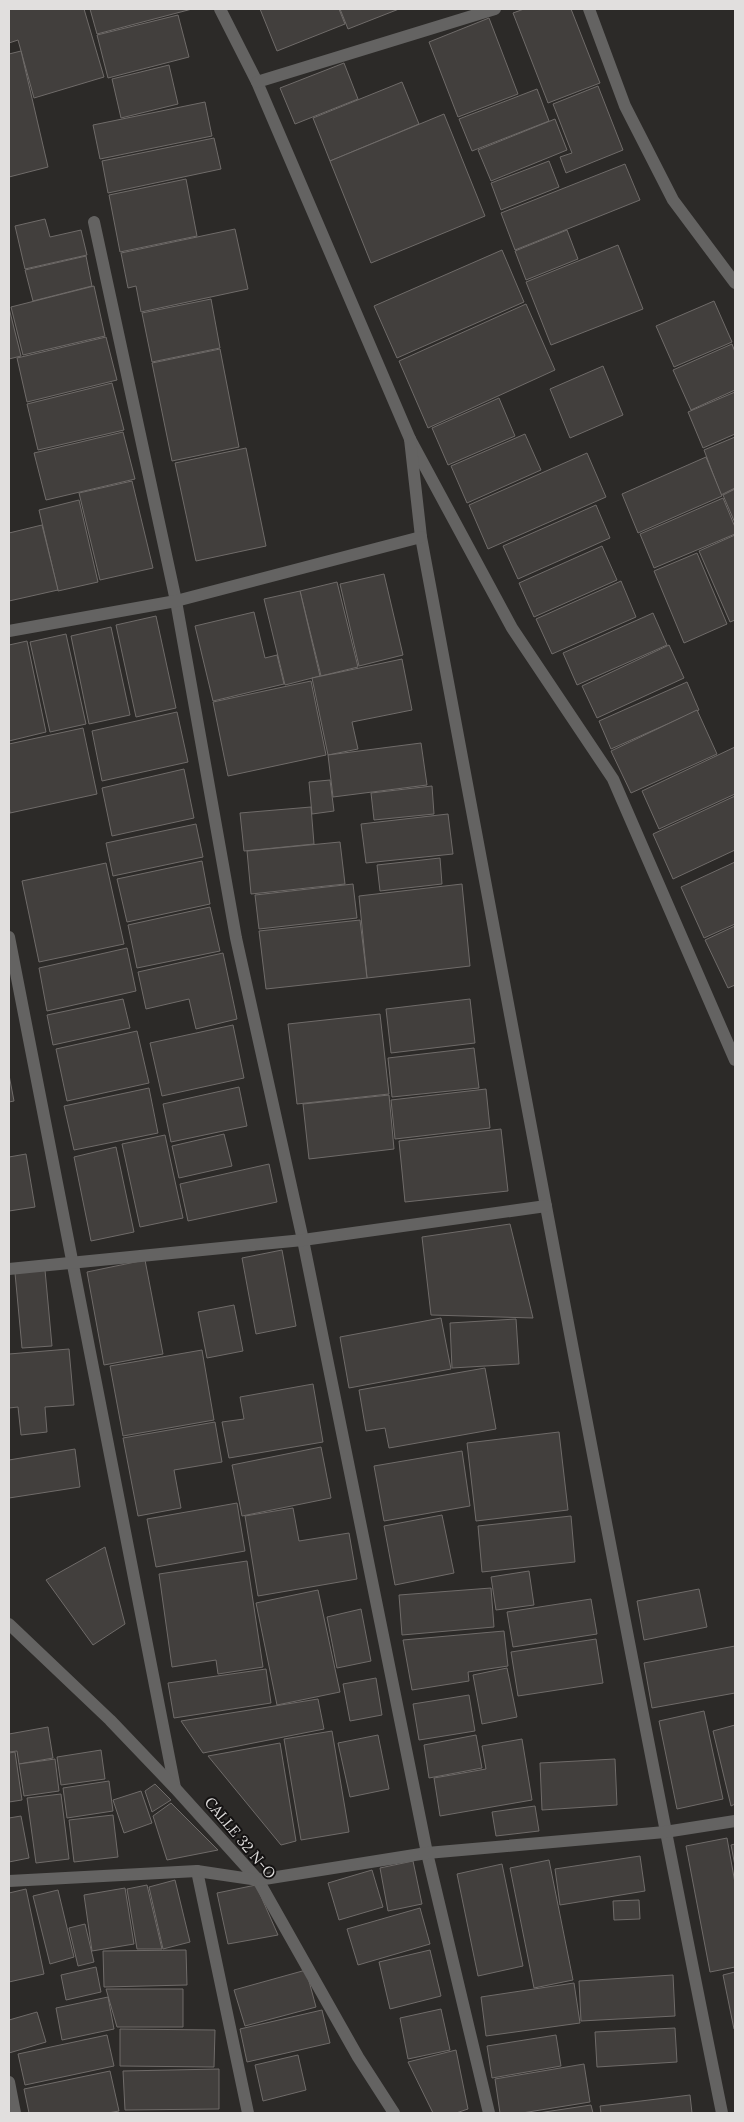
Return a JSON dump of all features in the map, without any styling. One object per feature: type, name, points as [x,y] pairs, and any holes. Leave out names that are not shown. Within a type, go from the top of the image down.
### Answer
[{"type":"street","points":[[220,9],[257,82],[410,439],[512,628],[613,779],[735,1060]]},
{"type":"street","points":[[257,82],[495,9]]},
{"type":"street","points":[[589,9],[625,106],[672,200],[735,283]]},
{"type":"street","points":[[94,222],[176,601],[236,938],[303,1240],[427,1853],[489,2113]]},
{"type":"street","points":[[410,439],[421,537],[665,1832],[722,2113]]},
{"type":"street","points":[[9,631],[176,601],[421,537]]},
{"type":"street","points":[[9,937],[74,1262],[175,1788]]},
{"type":"street","points":[[9,1269],[303,1240],[546,1206]]},
{"type":"street","name":"CALLE 32 N-O","points":[[9,1624],[110,1720],[175,1788],[258,1880],[358,2057],[394,2113]]},
{"type":"street","points":[[9,1881],[197,1871],[258,1880],[427,1853],[665,1832],[735,1821]]},
{"type":"street","points":[[197,1871],[248,2113]]},
{"type":"street","points":[[9,2082],[15,2113]]},
{"type":"building","points":[[9,9],[84,9],[104,77],[34,98],[18,40],[9,43]]},
{"type":"building","points":[[90,9],[192,9],[97,34]]},
{"type":"building","points":[[260,9],[339,9],[345,24],[277,51]]},
{"type":"building","points":[[340,9],[399,9],[348,29]]},
{"type":"building","points":[[524,9],[571,9],[600,83],[548,103],[513,13]]},
{"type":"building","points":[[178,15],[189,57],[108,78],[97,35]]},
{"type":"building","points":[[489,18],[518,94],[458,117],[429,42]]},
{"type":"building","points":[[21,51],[48,167],[9,177],[9,54]]},
{"type":"building","points":[[344,63],[358,99],[295,124],[280,88]]},
{"type":"building","points":[[169,65],[178,104],[121,118],[112,79]]},
{"type":"building","points":[[402,82],[419,124],[330,161],[313,118]]},
{"type":"building","points":[[598,86],[623,150],[566,173],[560,157],[572,153],[553,104]]},
{"type":"building","points":[[537,89],[549,121],[472,151],[459,119]]},
{"type":"building","points":[[205,102],[212,136],[100,159],[93,125]]},
{"type":"building","points":[[444,114],[485,216],[371,263],[330,161]]},
{"type":"building","points":[[555,119],[567,150],[491,181],[478,150]]},
{"type":"building","points":[[214,138],[221,169],[108,193],[102,161]]},
{"type":"building","points":[[549,161],[559,187],[501,210],[491,183]]},
{"type":"building","points":[[625,164],[640,200],[515,250],[501,213]]},
{"type":"building","points":[[186,179],[197,236],[120,252],[109,195]]},
{"type":"building","points":[[45,219],[50,237],[81,230],[87,255],[25,269],[15,226]]},
{"type":"building","points":[[235,229],[248,289],[141,312],[136,286],[128,288],[121,253]]},
{"type":"building","points":[[567,230],[578,259],[526,280],[515,251]]},
{"type":"building","points":[[618,245],[643,309],[551,345],[526,282]]},
{"type":"building","points":[[502,250],[524,302],[397,358],[374,306]]},
{"type":"building","points":[[86,256],[92,286],[33,301],[25,270]]},
{"type":"building","points":[[94,286],[105,336],[23,355],[11,307]]},
{"type":"building","points":[[211,299],[220,348],[152,362],[142,313]]},
{"type":"building","points":[[714,301],[732,342],[674,367],[656,326]]},
{"type":"building","points":[[526,304],[555,370],[428,428],[399,361]]},
{"type":"building","points":[[9,308],[21,356],[9,359]]},
{"type":"building","points":[[106,337],[117,380],[27,402],[17,358]]},
{"type":"building","points":[[732,344],[735,352],[735,390],[691,410],[673,370]]},
{"type":"building","points":[[220,349],[239,447],[172,461],[152,363]]},
{"type":"building","points":[[603,366],[623,415],[570,438],[550,389]]},
{"type":"building","points":[[112,383],[124,430],[38,450],[27,404]]},
{"type":"building","points":[[735,392],[735,434],[703,448],[688,412]]},
{"type":"building","points":[[499,398],[515,436],[448,465],[432,428]]},
{"type":"building","points":[[123,432],[135,479],[46,500],[34,453]]},
{"type":"building","points":[[525,434],[541,470],[467,503],[451,466]]},
{"type":"building","points":[[735,437],[735,488],[721,495],[704,450]]},
{"type":"building","points":[[246,448],[266,546],[196,561],[175,463]]},
{"type":"building","points":[[587,453],[606,497],[488,549],[469,505]]},
{"type":"building","points":[[706,457],[722,496],[638,533],[622,494]]},
{"type":"building","points":[[132,481],[153,568],[100,580],[79,493]]},
{"type":"building","points":[[735,489],[735,523],[723,495]]},
{"type":"building","points":[[723,498],[735,527],[735,534],[654,568],[640,534]]},
{"type":"building","points":[[79,500],[98,582],[58,591],[39,510]]},
{"type":"building","points":[[596,505],[610,538],[518,579],[503,546]]},
{"type":"building","points":[[42,525],[58,590],[9,601],[9,533]]},
{"type":"building","points":[[735,535],[735,620],[730,622],[699,551]]},
{"type":"building","points":[[602,546],[617,580],[534,617],[519,583]]},
{"type":"building","points":[[697,553],[727,624],[684,643],[654,571]]},
{"type":"building","points":[[384,574],[403,655],[359,666],[340,584]]},
{"type":"building","points":[[621,581],[636,617],[552,654],[536,619]]},
{"type":"building","points":[[337,582],[358,667],[321,676],[300,591]]},
{"type":"building","points":[[300,591],[320,676],[285,685],[264,599]]},
{"type":"building","points":[[254,612],[265,658],[277,655],[284,684],[213,701],[195,626]]},
{"type":"building","points":[[653,613],[667,645],[577,685],[563,653]]},
{"type":"building","points":[[156,616],[176,708],[136,717],[116,625]]},
{"type":"building","points":[[111,627],[130,715],[89,724],[71,636]]},
{"type":"building","points":[[66,634],[86,724],[50,732],[30,642]]},
{"type":"building","points":[[27,641],[46,732],[9,741],[9,645]]},
{"type":"building","points":[[669,645],[684,678],[597,718],[582,686]]},
{"type":"building","points":[[402,659],[412,710],[352,722],[358,749],[328,755],[312,678]]},
{"type":"building","points":[[311,681],[326,755],[228,776],[213,702]]},
{"type":"building","points":[[687,682],[699,710],[611,749],[599,721]]},
{"type":"building","points":[[697,710],[717,754],[631,793],[611,751]]},
{"type":"building","points":[[177,712],[188,762],[102,781],[92,731]]},
{"type":"building","points":[[83,728],[97,794],[10,813],[9,744]]},
{"type":"building","points":[[421,743],[427,785],[333,797],[328,755]]},
{"type":"building","points":[[735,747],[735,794],[659,829],[642,791]]},
{"type":"building","points":[[184,769],[194,818],[112,836],[102,788]]},
{"type":"building","points":[[330,780],[334,811],[312,814],[309,782]]},
{"type":"building","points":[[432,786],[434,814],[374,820],[371,793]]},
{"type":"building","points":[[735,796],[735,850],[673,879],[653,834]]},
{"type":"building","points":[[311,807],[314,844],[244,851],[240,813]]},
{"type":"building","points":[[448,814],[453,854],[366,863],[361,824]]},
{"type":"building","points":[[196,824],[203,857],[113,876],[106,843]]},
{"type":"building","points":[[340,842],[345,884],[251,894],[247,851]]},
{"type":"building","points":[[440,858],[442,884],[380,891],[377,865]]},
{"type":"building","points":[[202,861],[210,904],[127,922],[117,879]]},
{"type":"building","points":[[735,862],[735,924],[704,938],[681,887]]},
{"type":"building","points":[[106,863],[124,944],[39,962],[22,881]]},
{"type":"building","points":[[353,884],[357,918],[259,929],[255,895]]},
{"type":"building","points":[[462,884],[470,966],[367,978],[359,896]]},
{"type":"building","points":[[210,907],[220,951],[137,968],[128,925]]},
{"type":"building","points":[[360,920],[367,978],[266,989],[259,931]]},
{"type":"building","points":[[735,926],[735,985],[728,988],[705,940]]},
{"type":"building","points":[[127,948],[136,991],[47,1011],[39,968]]},
{"type":"building","points":[[223,953],[237,1019],[196,1029],[189,999],[146,1009],[138,972]]},
{"type":"building","points":[[123,999],[130,1028],[53,1045],[47,1015]]},
{"type":"building","points":[[470,999],[475,1043],[391,1053],[386,1009]]},
{"type":"building","points":[[380,1014],[389,1094],[297,1104],[288,1024]]},
{"type":"building","points":[[233,1025],[244,1078],[162,1096],[150,1043]]},
{"type":"building","points":[[137,1031],[149,1083],[67,1101],[56,1049]]},
{"type":"building","points":[[474,1048],[479,1088],[392,1097],[388,1058]]},
{"type":"building","points":[[9,1075],[14,1101],[9,1102]]},
{"type":"building","points":[[239,1087],[247,1126],[171,1142],[163,1104]]},
{"type":"building","points":[[149,1088],[158,1133],[74,1150],[64,1106]]},
{"type":"building","points":[[486,1089],[490,1128],[395,1139],[391,1100]]},
{"type":"building","points":[[389,1095],[394,1149],[309,1159],[303,1104]]},
{"type":"building","points":[[501,1129],[508,1191],[405,1202],[399,1141]]},
{"type":"building","points":[[224,1134],[232,1166],[179,1178],[172,1146]]},
{"type":"building","points":[[165,1135],[183,1218],[140,1227],[122,1144]]},
{"type":"building","points":[[116,1147],[134,1232],[91,1241],[74,1157]]},
{"type":"building","points":[[26,1154],[35,1207],[9,1211],[9,1157]]},
{"type":"building","points":[[269,1164],[277,1202],[188,1221],[180,1184]]},
{"type":"building","points":[[510,1224],[533,1318],[431,1315],[422,1237]]},
{"type":"building","points":[[282,1250],[296,1326],[256,1334],[242,1258]]},
{"type":"building","points":[[145,1260],[163,1354],[104,1365],[87,1272]]},
{"type":"building","points":[[45,1270],[52,1346],[22,1348],[15,1273]]},
{"type":"building","points":[[234,1305],[243,1351],[207,1358],[198,1312]]},
{"type":"building","points":[[441,1318],[451,1369],[349,1388],[340,1337]]},
{"type":"building","points":[[516,1319],[519,1364],[452,1368],[450,1323]]},
{"type":"building","points":[[69,1349],[74,1405],[45,1407],[47,1432],[21,1435],[18,1407],[9,1408],[9,1354]]},
{"type":"building","points":[[202,1350],[214,1420],[123,1436],[110,1366]]},
{"type":"building","points":[[485,1368],[496,1429],[389,1448],[385,1428],[366,1431],[359,1390]]},
{"type":"building","points":[[313,1384],[323,1442],[229,1458],[222,1422],[244,1419],[240,1397]]},
{"type":"building","points":[[215,1422],[222,1462],[174,1470],[181,1508],[138,1516],[123,1438]]},
{"type":"building","points":[[559,1432],[568,1510],[476,1521],[467,1443]]},
{"type":"building","points":[[321,1447],[331,1498],[242,1516],[232,1465]]},
{"type":"building","points":[[75,1449],[80,1487],[9,1498],[9,1460]]},
{"type":"building","points":[[462,1451],[470,1506],[384,1521],[374,1466]]},
{"type":"building","points":[[237,1503],[245,1551],[156,1567],[147,1519]]},
{"type":"building","points":[[293,1508],[299,1541],[349,1533],[357,1579],[258,1596],[245,1516]]},
{"type":"building","points":[[442,1515],[454,1573],[395,1585],[384,1526]]},
{"type":"building","points":[[571,1516],[575,1562],[482,1572],[478,1526]]},
{"type":"building","points":[[105,1547],[125,1624],[93,1645],[46,1580]]},
{"type":"building","points":[[247,1561],[263,1667],[218,1674],[216,1660],[172,1667],[159,1574]]},
{"type":"building","points":[[529,1571],[534,1605],[496,1610],[491,1577]]},
{"type":"building","points":[[491,1588],[494,1627],[402,1635],[399,1595]]},
{"type":"building","points":[[699,1589],[707,1627],[644,1640],[637,1601]]},
{"type":"building","points":[[318,1590],[340,1692],[277,1705],[256,1603]]},
{"type":"building","points":[[591,1599],[597,1634],[513,1647],[507,1612]]},
{"type":"building","points":[[361,1609],[371,1661],[337,1668],[327,1617]]},
{"type":"building","points":[[504,1631],[508,1666],[468,1672],[469,1681],[412,1690],[403,1640]]},
{"type":"building","points":[[596,1639],[603,1683],[518,1696],[511,1652]]},
{"type":"building","points":[[735,1646],[735,1693],[652,1708],[644,1663]]},
{"type":"building","points":[[507,1668],[517,1717],[482,1724],[473,1675]]},
{"type":"building","points":[[266,1669],[271,1703],[174,1718],[168,1683]]},
{"type":"building","points":[[376,1678],[382,1715],[350,1721],[343,1684]]},
{"type":"building","points":[[469,1695],[475,1731],[419,1740],[413,1704]]},
{"type":"building","points":[[318,1699],[324,1729],[203,1753],[181,1721]]},
{"type":"building","points":[[704,1711],[723,1799],[677,1809],[659,1721]]},
{"type":"building","points":[[735,1725],[735,1804],[731,1806],[713,1731]]},
{"type":"building","points":[[48,1727],[53,1758],[19,1764],[17,1751],[9,1752],[9,1734]]},
{"type":"building","points":[[332,1731],[349,1832],[301,1840],[284,1739]]},
{"type":"building","points":[[378,1735],[389,1789],[350,1797],[338,1743]]},
{"type":"building","points":[[476,1735],[482,1768],[429,1778],[424,1745]]},
{"type":"building","points":[[522,1739],[532,1800],[440,1816],[434,1778],[486,1769],[482,1746]]},
{"type":"building","points":[[280,1743],[296,1841],[281,1845],[208,1756]]},
{"type":"building","points":[[101,1750],[105,1779],[61,1785],[57,1757]]},
{"type":"building","points":[[15,1752],[22,1800],[9,1802],[9,1753]]},
{"type":"building","points":[[55,1759],[59,1791],[24,1796],[19,1764]]},
{"type":"building","points":[[615,1759],[617,1805],[542,1810],[540,1763]]},
{"type":"building","points":[[109,1781],[113,1811],[67,1818],[63,1788]]},
{"type":"building","points":[[155,1784],[171,1800],[152,1812],[145,1791]]},
{"type":"building","points":[[141,1791],[152,1823],[124,1833],[113,1800]]},
{"type":"building","points":[[61,1794],[69,1859],[36,1863],[27,1798]]},
{"type":"building","points":[[171,1803],[218,1850],[167,1860],[153,1816]]},
{"type":"building","points":[[535,1806],[539,1831],[496,1836],[492,1812]]},
{"type":"building","points":[[113,1815],[118,1857],[74,1862],[69,1820]]},
{"type":"building","points":[[21,1816],[29,1858],[9,1862],[9,1818]]},
{"type":"building","points":[[727,1838],[735,1883],[735,1967],[710,1972],[686,1846]]},
{"type":"building","points":[[735,1844],[735,1866],[731,1845]]},
{"type":"building","points":[[640,1856],[645,1891],[560,1905],[555,1869]]},
{"type":"building","points":[[549,1860],[573,1980],[534,1988],[510,1868]]},
{"type":"building","points":[[413,1861],[422,1904],[388,1911],[380,1868]]},
{"type":"building","points":[[502,1864],[523,1966],[478,1976],[457,1874]]},
{"type":"building","points":[[372,1870],[383,1907],[339,1920],[328,1883]]},
{"type":"building","points":[[175,1880],[190,1942],[163,1949],[149,1887]]},
{"type":"building","points":[[147,1885],[162,1949],[137,1949],[127,1889]]},
{"type":"building","points":[[256,1885],[278,1935],[228,1944],[217,1893]]},
{"type":"building","points":[[125,1888],[134,1944],[92,1951],[84,1895]]},
{"type":"building","points":[[26,1889],[44,1974],[9,1982],[9,1893]]},
{"type":"building","points":[[58,1890],[74,1957],[50,1964],[33,1896]]},
{"type":"building","points":[[639,1900],[640,1919],[614,1920],[613,1901]]},
{"type":"building","points":[[420,1908],[430,1944],[358,1965],[347,1929]]},
{"type":"building","points":[[85,1924],[94,1962],[78,1966],[69,1928]]},
{"type":"building","points":[[186,1950],[187,1985],[104,1987],[103,1951]]},
{"type":"building","points":[[430,1950],[441,1996],[390,2009],[379,1962]]},
{"type":"building","points":[[96,1967],[101,1992],[66,2000],[61,1975]]},
{"type":"building","points":[[306,1970],[316,2007],[245,2026],[234,1990]]},
{"type":"building","points":[[735,1972],[735,2028],[734,2029],[723,1975]]},
{"type":"building","points":[[673,1975],[675,2016],[581,2021],[579,1981]]},
{"type":"building","points":[[574,1983],[580,2023],[486,2036],[481,1997]]},
{"type":"building","points":[[106,1989],[183,1989],[183,2027],[117,2027]]},
{"type":"building","points":[[108,1997],[114,2029],[62,2040],[56,2008]]},
{"type":"building","points":[[441,2009],[450,2050],[408,2059],[400,2018]]},
{"type":"building","points":[[322,2010],[330,2043],[247,2062],[240,2029]]},
{"type":"building","points":[[37,2012],[46,2042],[9,2053],[9,2020]]},
{"type":"building","points":[[675,2028],[677,2062],[597,2067],[595,2032]]},
{"type":"building","points":[[120,2029],[215,2030],[214,2067],[120,2066]]},
{"type":"building","points":[[107,2035],[114,2066],[25,2085],[18,2054]]},
{"type":"building","points":[[556,2035],[561,2066],[492,2078],[487,2046]]},
{"type":"building","points":[[456,2050],[468,2109],[456,2113],[433,2113],[408,2062]]},
{"type":"building","points":[[298,2055],[306,2090],[263,2101],[255,2065]]},
{"type":"building","points":[[584,2064],[590,2102],[522,2113],[500,2113],[495,2079]]},
{"type":"building","points":[[219,2069],[219,2109],[125,2110],[123,2071]]},
{"type":"building","points":[[110,2071],[119,2111],[108,2113],[29,2113],[24,2089]]},
{"type":"building","points":[[690,2095],[692,2113],[601,2113],[600,2106]]},
{"type":"building","points":[[591,2105],[593,2113],[538,2113]]}]
